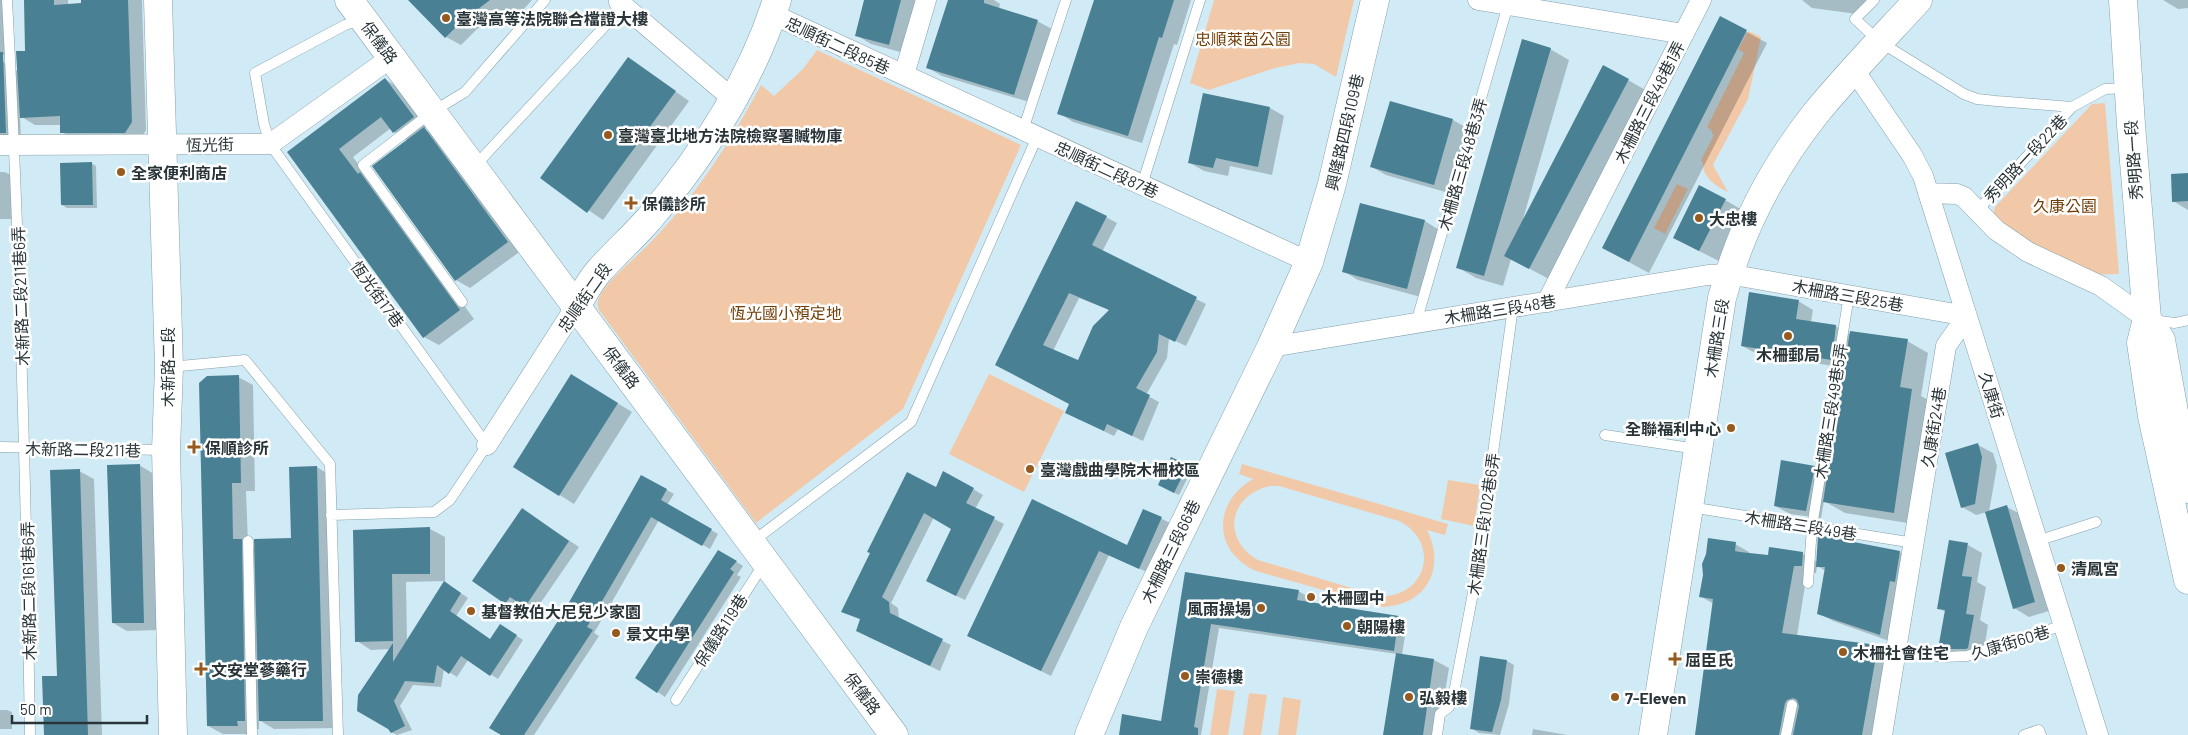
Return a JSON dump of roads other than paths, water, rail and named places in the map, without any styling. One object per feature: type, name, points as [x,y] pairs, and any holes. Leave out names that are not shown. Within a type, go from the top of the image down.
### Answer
[{"type":"street","name":"木新路二段","points":[[158,0],[169,367],[166,450],[173,735]]},
{"type":"street","points":[[904,75],[926,0]]},
{"type":"street","name":"興隆路四段109巷","points":[[1309,262],[1332,184],[1375,0]]},
{"type":"street","name":"木柵路三段48巷1弄","points":[[1478,0],[1684,34],[1547,302]]},
{"type":"street","points":[[1684,34],[1701,0]]},
{"type":"street","name":"木柵路三段","points":[[1653,735],[1722,298],[1728,274],[1756,209],[1788,152],[1816,114],[1918,0]]},
{"type":"street","name":"秀明路一段","points":[[2123,0],[2128,88],[2147,319],[2141,343],[2174,521],[2188,580]]},
{"type":"street","points":[[618,1],[734,100]]},
{"type":"street","name":"忠順街二段85巷","points":[[775,7],[904,75]]},
{"type":"street","name":"忠順街二段","points":[[487,445],[598,272],[648,220],[702,150],[734,100],[748,73],[775,7]]},
{"type":"street","name":"保儀路","points":[[356,9],[894,735]]},
{"type":"street","points":[[270,144],[392,57]]},
{"type":"street","name":"久康街","points":[[1854,70],[1912,155],[1928,193],[2098,735]]},
{"type":"street","name":"忠順街二段87巷","points":[[904,75],[1309,262]]},
{"type":"street","name":"恆光街","points":[[7,145],[270,144]]},
{"type":"street","points":[[1928,193],[1957,194],[1964,197],[1996,230],[2028,252],[2101,286],[2147,319]]},
{"type":"street","name":"木柵路三段66巷","points":[[1089,735],[1134,626],[1271,347],[1309,262]]},
{"type":"street","name":"木柵路三段48巷","points":[[1271,347],[1708,275],[1728,274]]},
{"type":"street","name":"木柵路三段25巷","points":[[1728,274],[1967,316]]},
{"type":"street","name":"久康街24巷","points":[[1882,735],[1946,346],[1967,316]]},
{"type":"street","name":"秀明路一段","points":[[2147,319],[2161,340],[2188,489]]},
{"type":"lane","name":"木新路二段211巷6弄","points":[[7,0],[7,145],[25,448]]},
{"type":"lane","points":[[462,302],[363,165],[432,112],[465,92],[545,0]]},
{"type":"lane","points":[[758,552],[911,422],[1030,133],[1066,0]]},
{"type":"lane","points":[[1142,185],[1200,0]]},
{"type":"lane","name":"秀明路一段22巷","points":[[1874,0],[1855,20],[1880,42],[1953,88],[1977,99],[2072,107]]},
{"type":"lane","points":[[473,167],[615,15],[618,1]]},
{"type":"lane","name":"木柵路三段48巷3弄","points":[[1416,323],[1508,5]]},
{"type":"lane","points":[[270,144],[264,124],[255,73],[345,25],[356,9]]},
{"type":"lane","name":"秀明路一段22巷","points":[[1978,210],[2072,107],[2105,89],[2128,88]]},
{"type":"lane","name":"恆光街17巷","points":[[270,144],[487,445]]},
{"type":"lane","name":"木柵路三段49巷5弄","points":[[1808,583],[1812,527],[1849,295]]},
{"type":"lane","name":"木柵路三段102巷6弄","points":[[1437,735],[1440,714],[1449,707],[1453,698],[1476,577],[1514,307]]},
{"type":"lane","points":[[2147,319],[2175,323],[2188,320]]},
{"type":"lane","points":[[169,367],[245,360],[330,464],[338,735]]},
{"type":"lane","points":[[1605,435],[1698,450]]},
{"type":"lane","points":[[331,515],[434,512],[450,500],[487,445]]},
{"type":"lane","name":"木新路二段211巷","points":[[0,447],[166,450]]},
{"type":"lane","name":"木新路二段161巷6弄","points":[[25,448],[30,735]]},
{"type":"lane","name":"木柵路三段49巷","points":[[1689,507],[1914,544]]},
{"type":"lane","points":[[2038,541],[2096,522]]},
{"type":"lane","points":[[248,541],[252,735]]},
{"type":"lane","name":"保儀路119巷","points":[[676,700],[758,552]]},
{"type":"lane","name":"久康街60巷","points":[[1896,650],[1944,657],[1967,656],[2064,625]]},
{"type":"lane","points":[[1786,735],[1792,705]]},
{"type":"lane","points":[[2024,735],[2039,730],[2041,735]]},
{"type":"place","name":"臺灣高等法院聯合檔證大樓","points":[[446,18]]},
{"type":"place","name":"臺灣臺北地方法院檢察署贓物庫","points":[[608,135]]},
{"type":"place","name":"全家便利商店","points":[[121,172]]},
{"type":"place","name":"保儀診所","points":[[631,203]]},
{"type":"place","name":"大忠樓","points":[[1699,218]]},
{"type":"place","name":"木柵郵局","points":[[1788,336]]},
{"type":"place","name":"全聯福利中心","points":[[1731,428]]},
{"type":"place","name":"保順診所","points":[[194,447]]},
{"type":"place","name":"臺灣戲曲學院木柵校區","points":[[1030,469]]},
{"type":"place","name":"清鳳宮","points":[[2061,568]]},
{"type":"place","name":"木柵國中","points":[[1311,597]]},
{"type":"place","name":"風雨操場","points":[[1261,608]]},
{"type":"place","name":"基督教伯大尼兒少家園","points":[[471,611]]},
{"type":"place","name":"朝陽樓","points":[[1347,626]]},
{"type":"place","name":"景文中學","points":[[616,633]]},
{"type":"place","name":"木柵社會住宅","points":[[1843,652]]},
{"type":"place","name":"屈臣氏","points":[[1675,659]]},
{"type":"place","name":"文安堂蔘藥行","points":[[201,669]]},
{"type":"place","name":"崇德樓","points":[[1185,676]]},
{"type":"place","name":"弘毅樓","points":[[1409,697]]},
{"type":"place","name":"7-Eleven","points":[[1615,697]]},
{"type":"park label","name":"忠順萊茵公園","points":[[1243,38]]},
{"type":"park label","name":"久康公園","points":[[2065,205]]},
{"type":"park label","name":"恆光國小預定地","points":[[786,312]]}]
